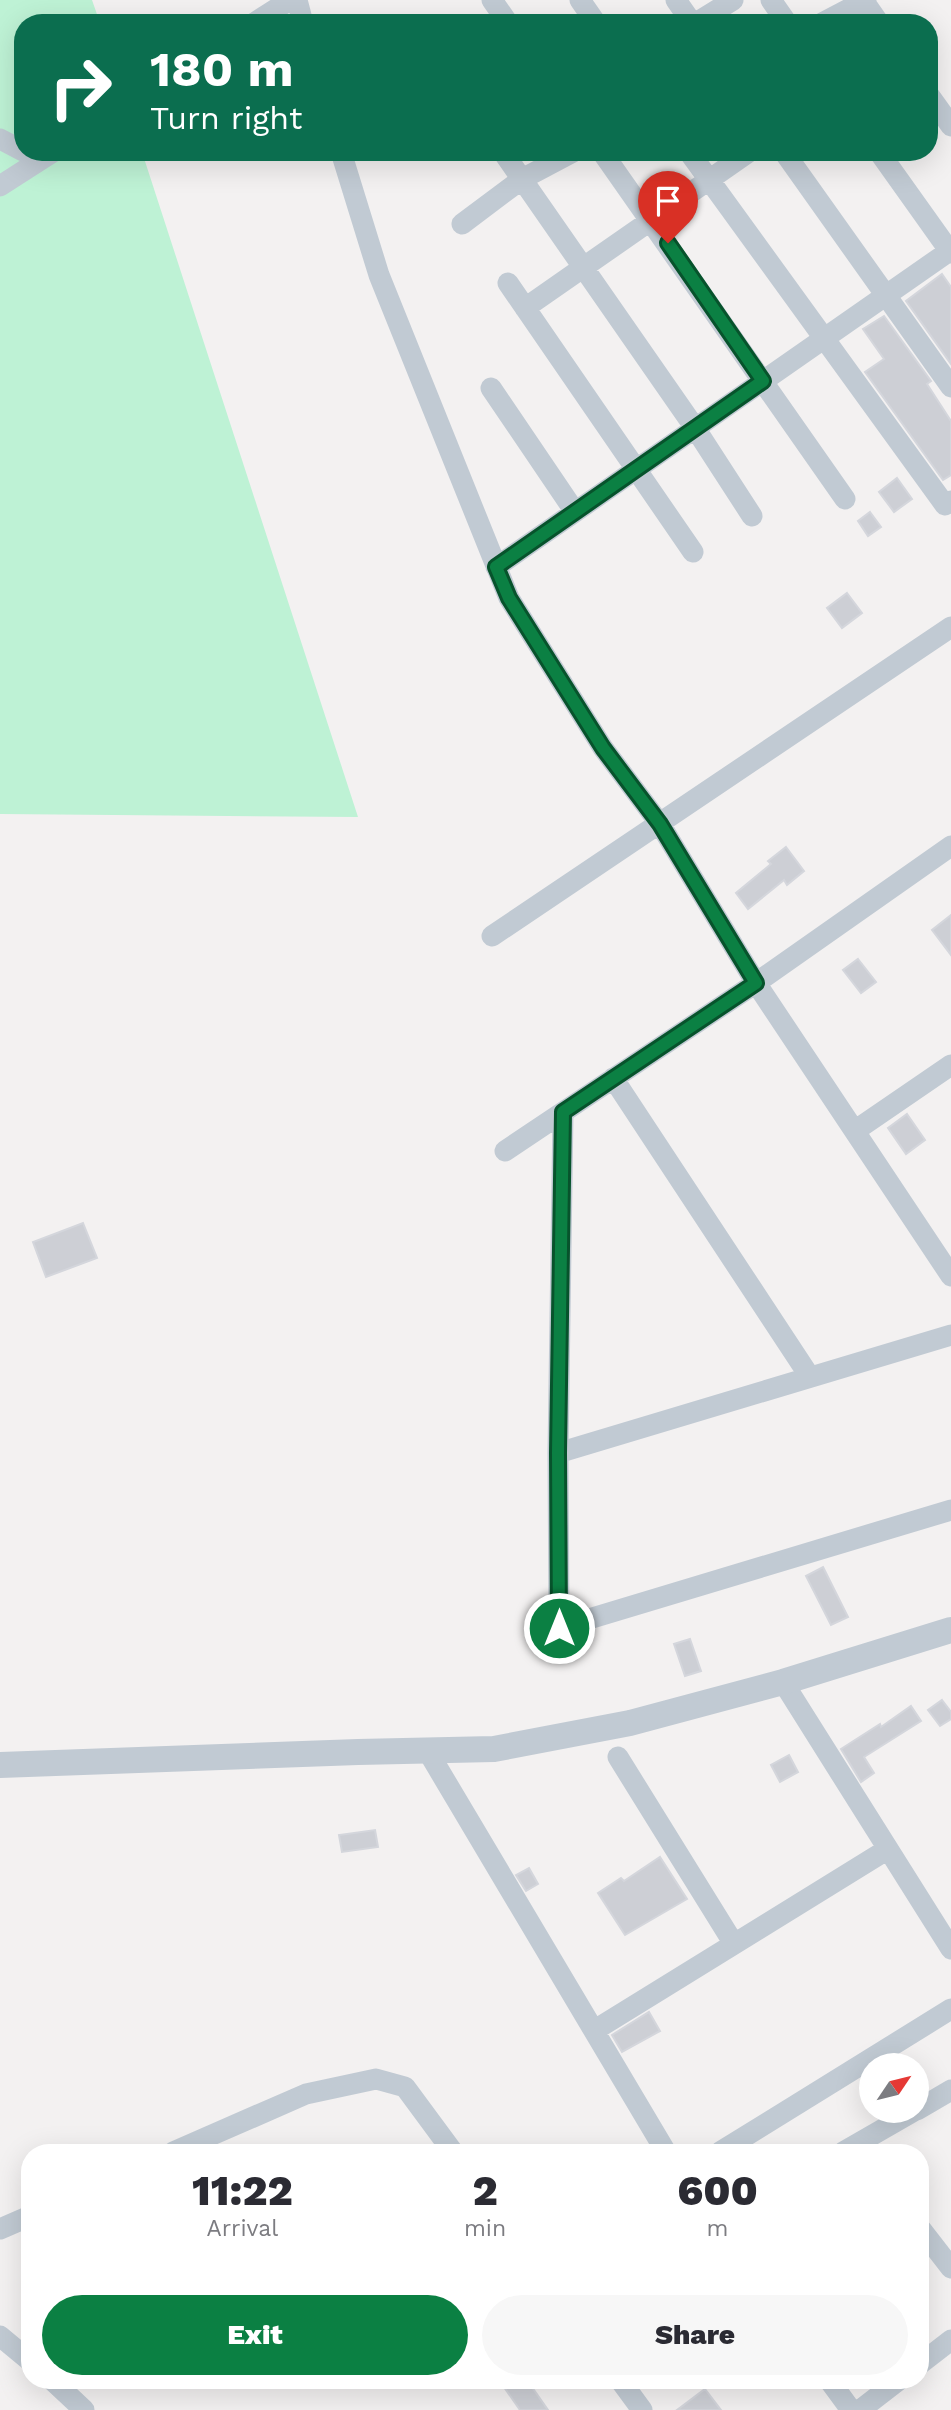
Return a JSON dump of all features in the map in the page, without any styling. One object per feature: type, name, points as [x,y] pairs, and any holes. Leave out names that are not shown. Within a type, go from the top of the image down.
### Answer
[{"type":"street","points":[[268,14],[290,0]]},
{"type":"street","points":[[676,0],[687,14]]},
{"type":"street","points":[[709,14],[733,0]]},
{"type":"street","points":[[838,14],[864,0]]},
{"type":"street","points":[[938,108],[951,126]]},
{"type":"street","points":[[0,186],[27,161]]},
{"type":"street","points":[[344,161],[379,275],[509,598],[603,748],[660,824],[756,983],[951,1276]]},
{"type":"street","points":[[509,161],[695,428],[752,516]]},
{"type":"street","points":[[462,223],[522,179],[556,161]]},
{"type":"street","points":[[609,161],[845,499]]},
{"type":"street","points":[[695,161],[945,505],[951,501]]},
{"type":"street","points":[[525,308],[736,161]]},
{"type":"street","points":[[790,161],[951,387]]},
{"type":"street","points":[[496,567],[950,251],[885,161]]},
{"type":"street","points":[[508,283],[694,552]]},
{"type":"street","points":[[491,388],[575,512]]},
{"type":"street","points":[[492,936],[951,627]]},
{"type":"street","points":[[505,1151],[756,983],[951,846]]},
{"type":"street","points":[[856,1130],[951,1065]]},
{"type":"street","points":[[613,1078],[810,1377]]},
{"type":"street","points":[[563,1112],[558,1453],[559,1628],[951,1510]]},
{"type":"street","points":[[558,1453],[951,1335]]},
{"type":"street","points":[[0,1765],[494,1749],[630,1723],[783,1682],[950,1632]]},
{"type":"street","points":[[783,1682],[951,1949]]},
{"type":"street","points":[[427,1750],[661,2144]]},
{"type":"street","points":[[618,1757],[734,1944]]},
{"type":"street","points":[[595,2030],[888,1849]]},
{"type":"street","points":[[733,2144],[951,2009]]},
{"type":"street","points":[[191,2144],[306,2094],[376,2079],[405,2087],[447,2144]]},
{"type":"street","points":[[929,2103],[951,2090]]},
{"type":"street","points":[[864,2144],[896,2123]]},
{"type":"street","points":[[0,2229],[21,2220]]},
{"type":"street","points":[[929,2240],[951,2268]]},
{"type":"street","points":[[0,2336],[21,2354]]},
{"type":"street","points":[[929,2357],[951,2340]]},
{"type":"street","points":[[62,2389],[84,2410]]},
{"type":"street","points":[[627,2389],[642,2410]]},
{"type":"street","points":[[837,2389],[852,2410]]},
{"type":"street","points":[[860,2410],[887,2389]]},
{"type":"green space","points":[[0,0],[92,0],[97,14],[14,14],[14,161],[145,161],[358,817],[0,814]]},
{"type":"building","points":[[942,274],[951,287],[951,364],[906,301]]},
{"type":"building","points":[[884,316],[931,381],[927,384],[951,421],[951,475],[943,480],[865,372],[884,359],[863,329]]},
{"type":"building","points":[[897,478],[912,499],[894,512],[879,492]]},
{"type":"building","points":[[870,512],[881,527],[868,536],[858,521]]},
{"type":"building","points":[[847,593],[862,613],[842,628],[827,608]]},
{"type":"building","points":[[786,847],[804,871],[787,885],[784,880],[748,909],[736,893],[771,864],[768,861]]},
{"type":"building","points":[[951,915],[951,955],[932,930]]},
{"type":"building","points":[[858,959],[876,982],[861,993],[843,970]]},
{"type":"building","points":[[907,1114],[925,1140],[906,1154],[888,1128]]},
{"type":"building","points":[[83,1223],[97,1258],[46,1277],[33,1242]]},
{"type":"building","points":[[823,1567],[848,1617],[831,1625],[806,1576]]},
{"type":"building","points":[[690,1639],[701,1671],[685,1676],[674,1644]]},
{"type":"building","points":[[942,1700],[951,1712],[951,1719],[940,1726],[928,1710]]},
{"type":"building","points":[[911,1706],[921,1721],[864,1757],[874,1773],[861,1782],[841,1749],[880,1724],[881,1727]]},
{"type":"building","points":[[789,1755],[798,1772],[780,1782],[771,1765]]},
{"type":"building","points":[[375,1830],[378,1847],[342,1852],[339,1835]]},
{"type":"building","points":[[660,1857],[687,1899],[625,1935],[598,1893],[621,1878],[624,1881]]},
{"type":"building","points":[[529,1868],[538,1884],[526,1891],[516,1875]]},
{"type":"building","points":[[649,2012],[660,2031],[622,2052],[612,2035]]},
{"type":"building","points":[[505,2389],[533,2389],[548,2410],[520,2410]]},
{"type":"building","points":[[705,2389],[721,2410],[677,2410]]},
{"type":"route","points":[[559,1628],[558,1453],[563,1112],[756,983],[660,824],[603,748],[509,598],[496,567],[763,381],[668,243]]}]
